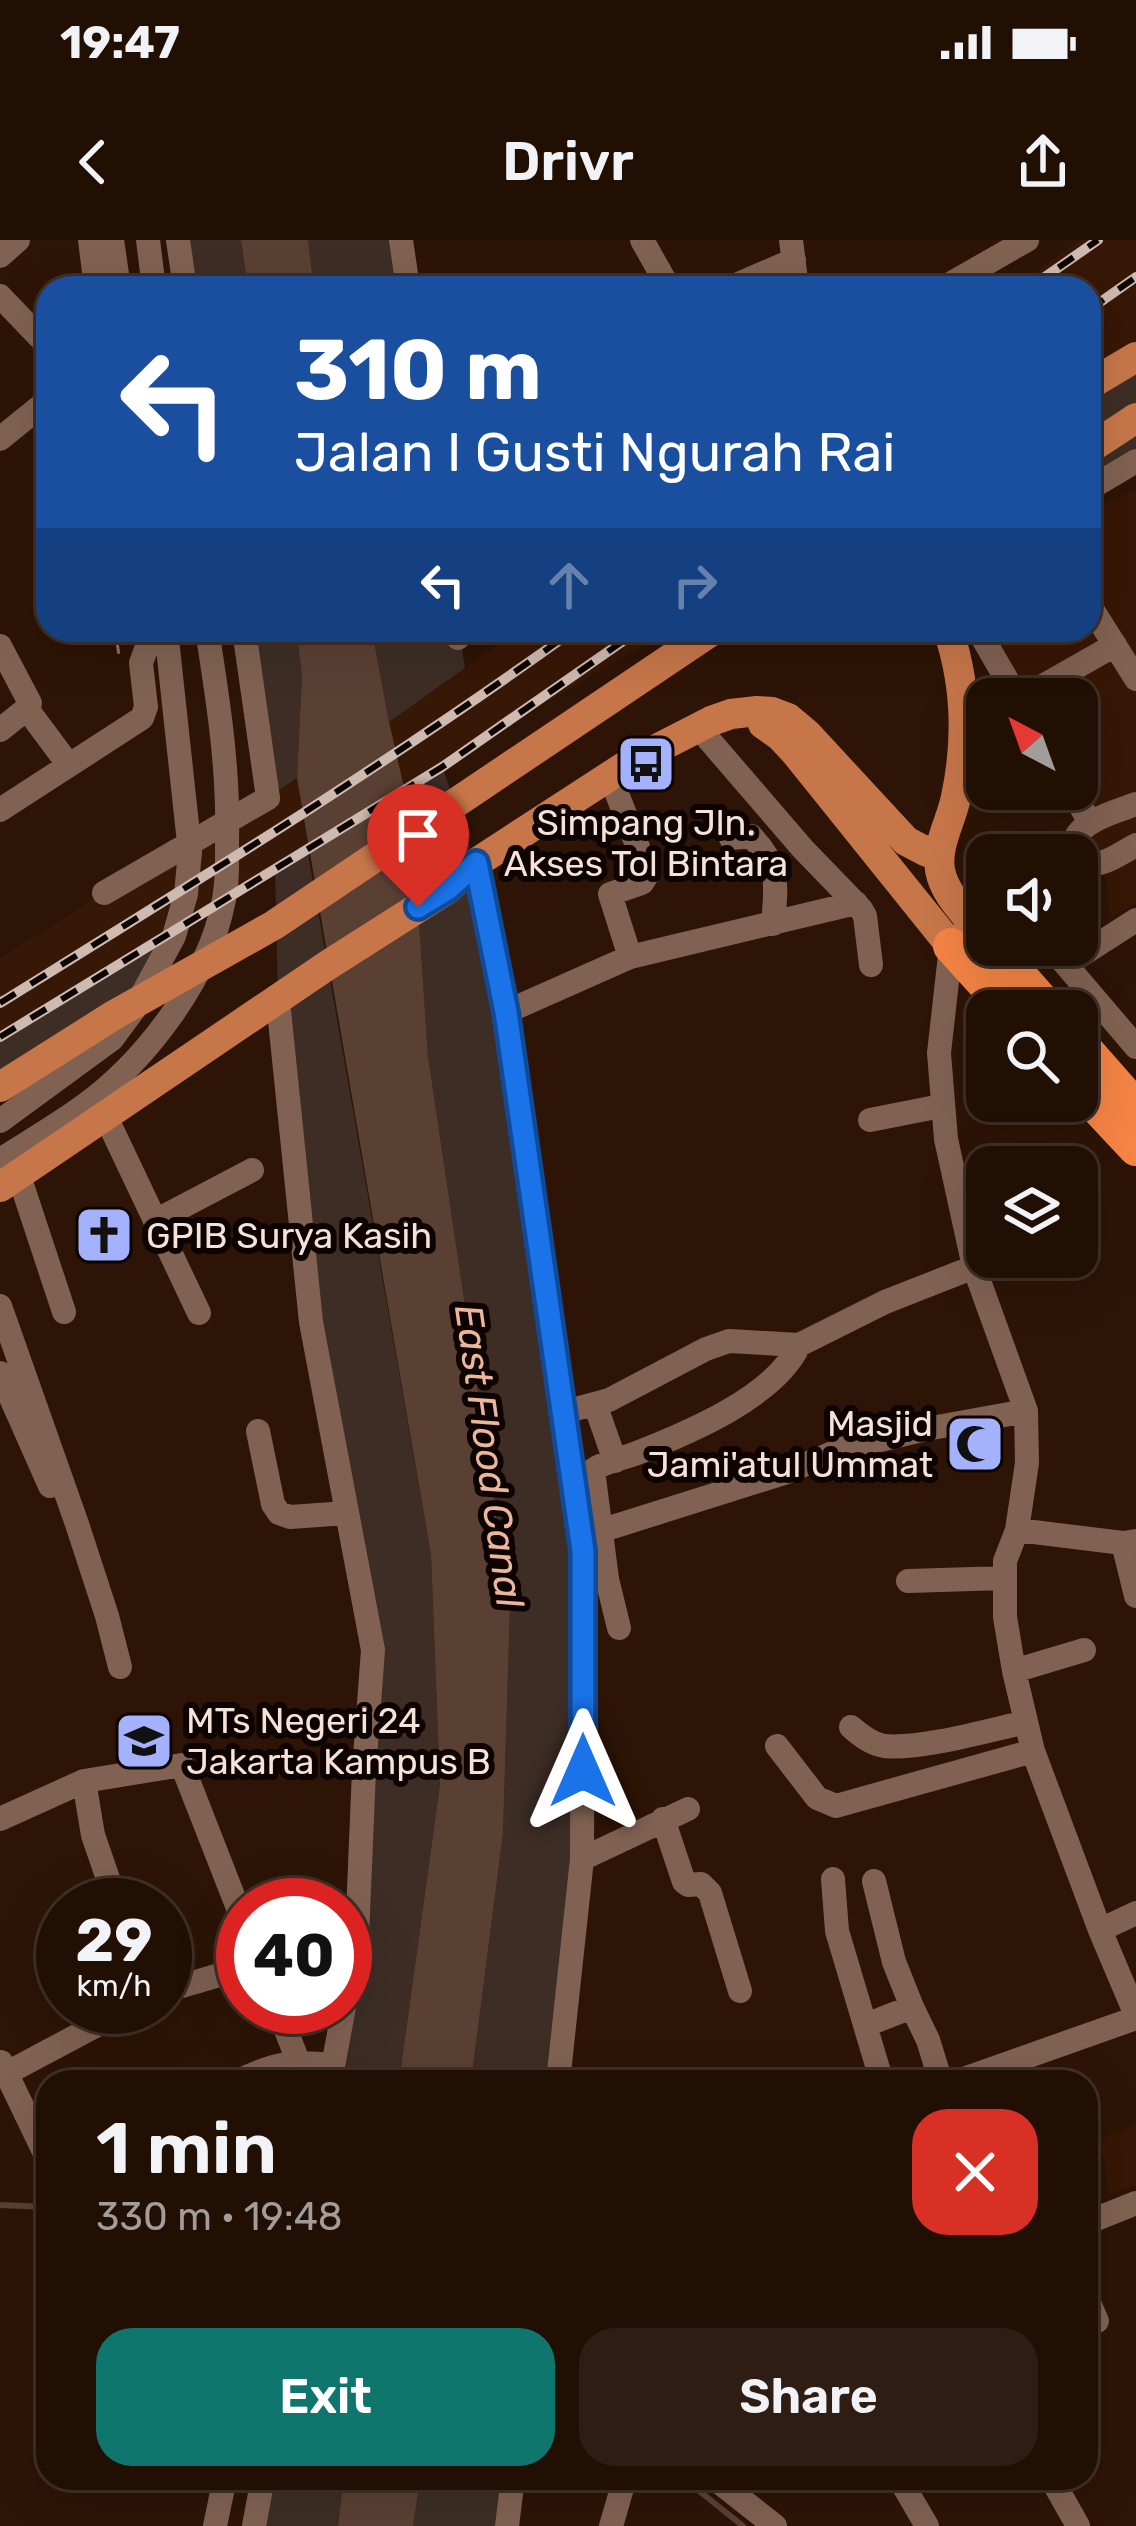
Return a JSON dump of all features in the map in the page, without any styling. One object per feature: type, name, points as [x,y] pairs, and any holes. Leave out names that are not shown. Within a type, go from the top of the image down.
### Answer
[{"type":"highway","points":[[1004,966],[1028,990]]},
{"type":"highway","points":[[1098,1065],[1136,1108]]},
{"type":"highway","points":[[1098,1113],[1136,1148]]},
{"type":"main road","points":[[1101,379],[1136,357]]},
{"type":"main road","points":[[1101,441],[1136,418]]},
{"type":"main road","points":[[0,1087],[114,1015],[274,925],[695,642]]},
{"type":"main road","points":[[931,642],[954,706],[958,784]]},
{"type":"main road","points":[[951,642],[965,718],[958,784],[940,846],[940,868],[966,922]]},
{"type":"main road","points":[[6,1174],[106,1118],[610,776],[731,714],[757,710],[788,718],[906,841],[927,852],[940,846]]},
{"type":"main road","points":[[704,724],[745,718],[780,736],[966,929]]},
{"type":"street","points":[[0,256],[18,240]]},
{"type":"street","points":[[90,240],[94,276]]},
{"type":"street","points":[[112,240],[117,276]]},
{"type":"street","points":[[148,240],[152,276]]},
{"type":"street","points":[[178,240],[183,276]]},
{"type":"street","points":[[401,240],[406,276]]},
{"type":"street","points":[[642,240],[662,276]]},
{"type":"street","points":[[961,276],[1010,244]]},
{"type":"street","points":[[749,276],[793,250]]},
{"type":"street","points":[[0,296],[36,334]]},
{"type":"street","points":[[0,439],[36,410]]},
{"type":"street","points":[[1101,482],[1136,461]]},
{"type":"street","points":[[1101,623],[1136,680]]},
{"type":"street","points":[[0,810],[142,718],[146,707],[141,663],[149,642]]},
{"type":"street","points":[[0,1121],[112,1039],[135,1008],[174,936],[187,894],[190,852],[167,642]]},
{"type":"street","points":[[64,1312],[6,1174],[140,1054],[177,1008],[203,961],[223,907],[228,791],[208,642]]},
{"type":"street","points":[[104,892],[268,798],[246,642]]},
{"type":"street","points":[[985,642],[1007,678]]},
{"type":"street","points":[[1056,678],[1115,645]]},
{"type":"street","points":[[0,646],[30,700],[27,709],[0,730]]},
{"type":"street","points":[[27,709],[68,764]]},
{"type":"street","points":[[704,724],[803,849],[856,903],[865,916],[871,965]]},
{"type":"street","points":[[610,776],[649,873],[642,883],[610,894],[630,957]]},
{"type":"street","points":[[1078,834],[1090,823],[1136,803]]},
{"type":"street","points":[[1083,810],[1090,823]]},
{"type":"street","points":[[731,838],[751,836],[766,856],[778,886],[773,924]]},
{"type":"street","points":[[1098,864],[1136,845]]},
{"type":"street","points":[[476,863],[506,1012],[583,1551],[582,1858],[559,2070]]},
{"type":"street","points":[[506,1012],[630,957],[856,903]]},
{"type":"street","points":[[1098,937],[1136,920]]},
{"type":"street","points":[[966,1230],[946,1139],[939,1053],[967,966]]},
{"type":"street","points":[[1067,966],[1136,1047]]},
{"type":"street","points":[[283,997],[311,1322],[373,1650],[359,1878]]},
{"type":"street","points":[[870,1120],[941,1106]]},
{"type":"street","points":[[106,1118],[199,1313]]},
{"type":"street","points":[[155,1221],[252,1170]]},
{"type":"street","points":[[564,1412],[609,1400],[730,1341],[799,1345],[886,1302],[966,1270]]},
{"type":"street","points":[[978,1278],[1026,1411],[1027,1463],[1017,1530],[1005,1561],[1005,1617],[1014,1672],[1033,1751],[1136,2016],[988,2070]]},
{"type":"street","points":[[0,1306],[77,1524],[120,1667]]},
{"type":"street","points":[[619,1628],[592,1470],[688,1432],[756,1393],[787,1367],[799,1345]]},
{"type":"street","points":[[0,1373],[46,1478],[77,1524]]},
{"type":"street","points":[[595,1404],[615,1461]]},
{"type":"street","points":[[602,1530],[788,1472],[842,1449],[1026,1411]]},
{"type":"street","points":[[258,1431],[279,1513],[290,1517],[347,1513]]},
{"type":"street","points":[[1017,1530],[1129,1542],[1136,1595]]},
{"type":"street","points":[[908,1581],[1005,1578]]},
{"type":"street","points":[[1014,1672],[1084,1650]]},
{"type":"street","points":[[851,1727],[884,1746],[1026,1722]]},
{"type":"street","points":[[777,1746],[817,1798],[836,1806],[1033,1751]]},
{"type":"street","points":[[0,1819],[85,1781],[182,1765],[226,1878]]},
{"type":"street","points":[[85,1781],[92,1835],[107,1878]]},
{"type":"street","points":[[582,1858],[688,1809]]},
{"type":"street","points":[[663,1819],[684,1882],[701,1884],[710,1893],[740,1991]]},
{"type":"street","points":[[833,1880],[837,1931],[879,2070]]},
{"type":"street","points":[[874,1881],[894,1962],[937,2070]]},
{"type":"street","points":[[1100,1930],[1136,1913]]},
{"type":"street","points":[[866,2025],[912,2007]]},
{"type":"street","points":[[36,2135],[3,2066],[72,2034]]},
{"type":"street","points":[[288,2034],[298,2061]]},
{"type":"street","points":[[332,2070],[338,2034]]},
{"type":"street","points":[[264,2070],[298,2061],[321,2070]]},
{"type":"street","points":[[1098,2218],[1136,2203]]},
{"type":"street","points":[[215,2526],[222,2490]]},
{"type":"street","points":[[254,2526],[261,2490]]},
{"type":"street","points":[[507,2526],[512,2490]]},
{"type":"street","points":[[611,2526],[622,2490]]},
{"type":"street","points":[[729,2490],[775,2526]]},
{"type":"street","points":[[906,2490],[927,2526]]},
{"type":"street","points":[[1058,2490],[1078,2526]]},
{"type":"shaded area","points":[[178,240],[241,240],[246,276],[183,276]]},
{"type":"shaded area","points":[[241,240],[308,240],[312,276],[246,276]]},
{"type":"shaded area","points":[[308,240],[401,240],[406,276],[312,276]]},
{"type":"shaded area","points":[[1081,240],[1136,240],[1136,348],[1101,365],[1101,276],[1028,276]]},
{"type":"shaded area","points":[[1136,348],[1136,461],[1101,482],[1101,365]]},
{"type":"shaded area","points":[[1136,489],[1136,903],[1110,919],[1105,862],[1098,862],[1098,834],[1087,834],[1090,822],[1085,810],[1098,810],[1098,678],[1006,678],[985,642],[1101,642],[1101,505]]},
{"type":"shaded area","points":[[246,642],[298,642],[302,675],[297,778],[268,798]]},
{"type":"shaded area","points":[[298,642],[374,642],[421,861],[418,907],[428,1056],[510,1608],[503,1834],[473,2070],[401,2070],[440,1784],[431,1555],[297,778],[302,675]]},
{"type":"shaded area","points":[[374,642],[461,642],[465,668],[389,722]]},
{"type":"shaded area","points":[[502,642],[650,642],[487,736],[0,1038],[0,958],[389,722]]},
{"type":"shaded area","points":[[442,767],[476,863],[582,1548],[582,1859],[559,2070],[473,2070],[503,1834],[510,1608],[428,1056],[404,790]]},
{"type":"shaded area","points":[[307,848],[431,1555],[440,1784],[401,2070],[334,2070],[337,2034],[372,2034],[372,1878],[352,1878],[373,1650],[311,1322],[278,1001],[275,868]]},
{"type":"shaded area","points":[[177,928],[138,1002],[0,1087],[0,1038]]},
{"type":"shaded area","points":[[1136,2124],[1136,2185],[1108,2195],[1098,2139]]},
{"type":"shaded area","points":[[262,2490],[343,2490],[338,2526],[255,2526]]},
{"type":"shaded area","points":[[342,2490],[418,2490],[413,2526],[338,2526]]},
{"type":"shaded area","points":[[417,2490],[512,2490],[507,2526],[412,2526]]},
{"type":"waterway","points":[[0,2205],[36,2206]]},
{"type":"waterway","points":[[698,2490],[743,2526]]},
{"type":"railway","points":[[1046,276],[1098,240]]},
{"type":"railway","points":[[1101,302],[1136,277]]},
{"type":"railway","points":[[0,1003],[362,775],[557,642]]},
{"type":"railway","points":[[0,1037],[442,767],[622,642]]},
{"type":"place","name":"Simpang Jln. Akses Tol Bintara","points":[[646,764]]},
{"type":"place","name":"GPIB Surya Kasih","points":[[104,1235]]},
{"type":"place","name":"Masjid Jami'atul Ummat","points":[[975,1444]]},
{"type":"place","name":"MTs Negeri 24 Jakarta Kampus B","points":[[144,1741]]},
{"type":"route","points":[[418,907],[476,863],[506,1012],[583,1551],[583,1771]]},
{"type":"water label","name":"East Flood Canal","points":[[489,1456]]}]
